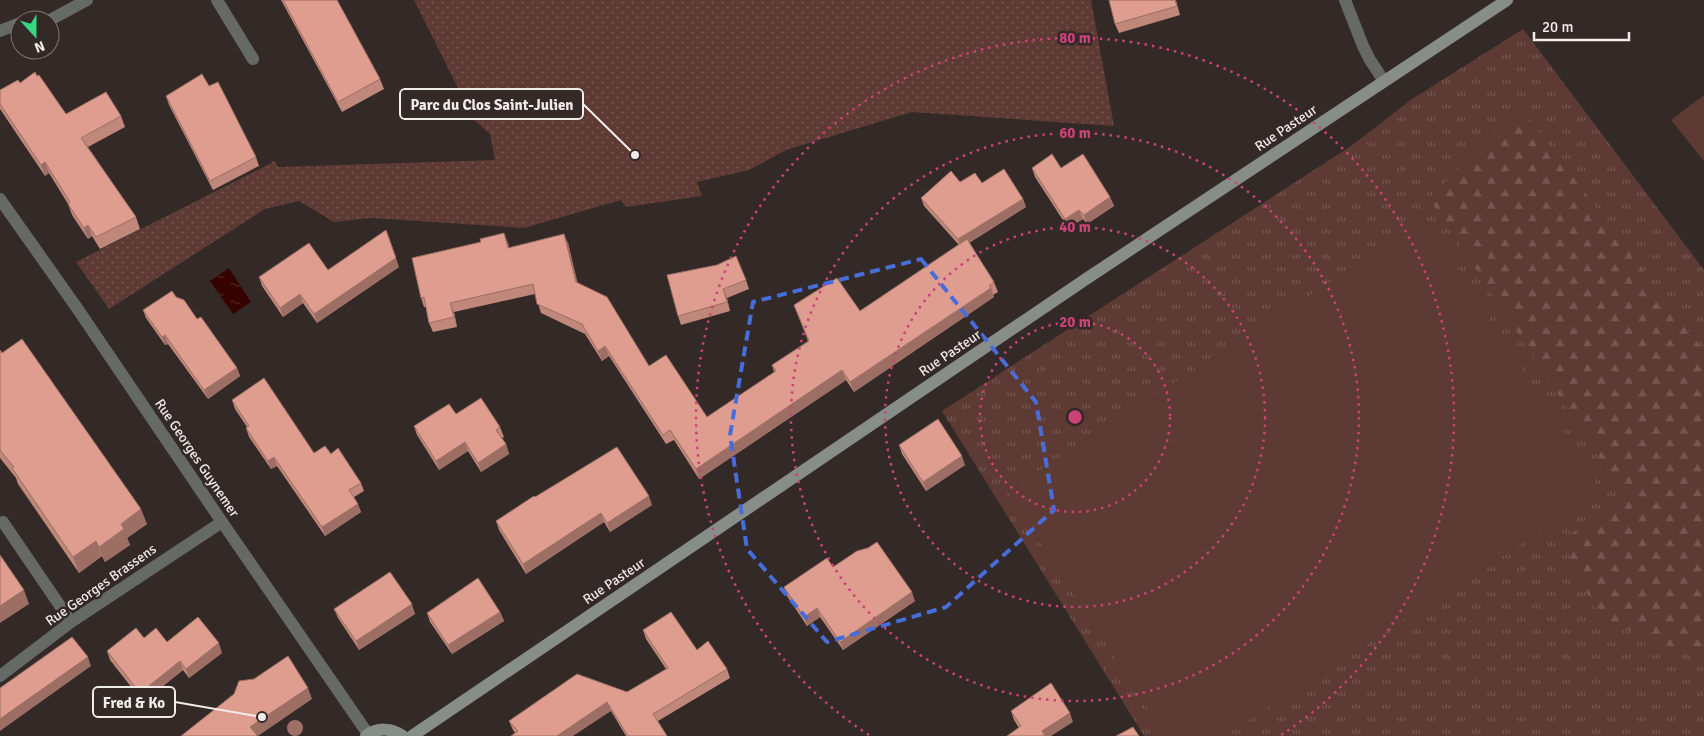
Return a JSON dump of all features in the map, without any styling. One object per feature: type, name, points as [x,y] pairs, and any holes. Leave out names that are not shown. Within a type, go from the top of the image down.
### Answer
[{"type":"street","points":[[60,15],[87,0]]},
{"type":"street","points":[[217,0],[253,59]]},
{"type":"street","points":[[1345,0],[1362,46],[1384,81]]},
{"type":"street","name":"Rue Pasteur","points":[[412,736],[1078,285],[1507,0]]},
{"type":"street","name":"Rue Georges Guynemer","points":[[0,199],[78,308],[367,735]]},
{"type":"street","points":[[4,522],[71,622]]},
{"type":"street","name":"Rue Georges Brassens","points":[[0,676],[71,622],[222,522]]},
{"type":"street","points":[[367,735],[376,730],[388,729],[403,736]]},
{"type":"highlighted area","points":[[921,259],[1036,402],[1054,510],[946,607],[827,642],[747,549],[730,435],[753,302]]},
{"type":"green space","points":[[414,0],[1091,0],[1114,126],[912,112],[786,150],[749,170],[697,182],[702,196],[626,207],[621,200],[524,228],[371,218],[334,222],[299,201],[265,209],[109,309],[76,262],[275,161],[278,167],[495,160],[490,134],[474,120]]},
{"type":"green space","points":[[1523,29],[1704,270],[1704,736],[1144,736],[942,411],[1351,146],[1412,99]]},
{"type":"green space","points":[[1704,95],[1704,161],[1671,120]]},
{"type":"green space","points":[[1521,108],[1704,351],[1704,643],[1687,653],[1598,617],[1562,539],[1627,499],[1429,198]]},
{"type":"green space","points":[[1426,220],[1602,492],[1224,736],[1166,736],[1007,491]]},
{"type":"water","points":[[229,268],[251,302],[233,314],[210,281]]},
{"type":"building","points":[[283,0],[337,0],[380,79],[338,102]]},
{"type":"building","points":[[1109,0],[1175,0],[1177,6],[1115,24]]},
{"type":"building","points":[[35,72],[66,114],[106,92],[121,116],[81,138],[136,217],[96,237],[88,225],[84,228],[68,204],[70,202],[45,162],[41,165],[0,104],[0,90],[18,80],[20,83]]},
{"type":"building","points":[[202,74],[209,86],[218,82],[256,157],[210,181],[166,96]]},
{"type":"building","points":[[1052,154],[1061,168],[1083,154],[1110,197],[1084,215],[1079,210],[1065,219],[1032,168]]},
{"type":"building","points":[[1004,169],[1023,199],[958,239],[921,198],[951,171],[960,182],[975,173],[982,183]]},
{"type":"building","points":[[386,230],[396,258],[314,314],[300,294],[280,308],[259,277],[309,243],[328,270]]},
{"type":"building","points":[[504,233],[508,248],[564,234],[576,282],[607,297],[649,366],[666,355],[707,417],[776,371],[772,365],[809,341],[794,305],[837,278],[860,311],[967,239],[994,282],[989,286],[991,288],[850,382],[842,370],[696,469],[670,430],[663,435],[605,346],[598,351],[582,324],[537,304],[533,284],[450,303],[454,317],[429,323],[424,297],[421,298],[412,258],[481,242],[480,239]]},
{"type":"building","points":[[736,256],[746,280],[723,289],[727,302],[678,316],[667,275],[717,265]]},
{"type":"building","points":[[172,291],[176,297],[184,300],[197,319],[201,317],[237,368],[204,390],[165,335],[162,337],[143,310]]},
{"type":"building","points":[[22,339],[141,509],[121,524],[124,529],[99,547],[96,541],[73,557],[12,468],[14,467],[0,450],[0,350],[2,353]]},
{"type":"building","points":[[264,378],[314,453],[325,446],[331,454],[338,448],[361,483],[349,490],[358,504],[322,527],[274,457],[268,461],[246,428],[249,426],[232,400]]},
{"type":"building","points":[[481,398],[500,427],[496,430],[506,444],[478,463],[465,442],[436,461],[414,426],[449,404],[456,414]]},
{"type":"building","points":[[938,419],[962,456],[923,482],[899,445]]},
{"type":"building","points":[[617,447],[649,496],[607,523],[601,513],[523,564],[496,521],[534,496]]},
{"type":"building","points":[[877,542],[912,592],[840,642],[817,608],[804,617],[784,587],[827,558],[833,567],[857,551],[868,548]]},
{"type":"building","points":[[0,555],[24,590],[0,606]]},
{"type":"building","points":[[390,572],[412,604],[356,641],[334,609]]},
{"type":"building","points":[[478,578],[500,612],[448,645],[427,613]]},
{"type":"building","points":[[671,612],[697,650],[708,641],[727,669],[653,714],[667,736],[628,736],[607,702],[557,736],[511,736],[518,731],[509,721],[577,674],[627,692],[668,668],[643,630]]},
{"type":"building","points":[[198,617],[219,643],[186,669],[180,661],[140,693],[107,651],[136,628],[144,638],[156,628],[167,642]]},
{"type":"building","points":[[72,637],[88,657],[0,719],[0,688]]},
{"type":"building","points":[[288,656],[308,688],[250,727],[256,736],[181,736],[234,694],[239,681],[254,679]]},
{"type":"building","points":[[1051,683],[1070,713],[1042,731],[1045,736],[1007,736],[1021,726],[1011,711]]},
{"type":"building","points":[[1133,727],[1139,736],[1116,736]]},
{"type":"place","name":"Parc du Clos Saint-Julien","points":[[635,155]]},
{"type":"place","name":"Fred & Ko","points":[[262,717]]}]
